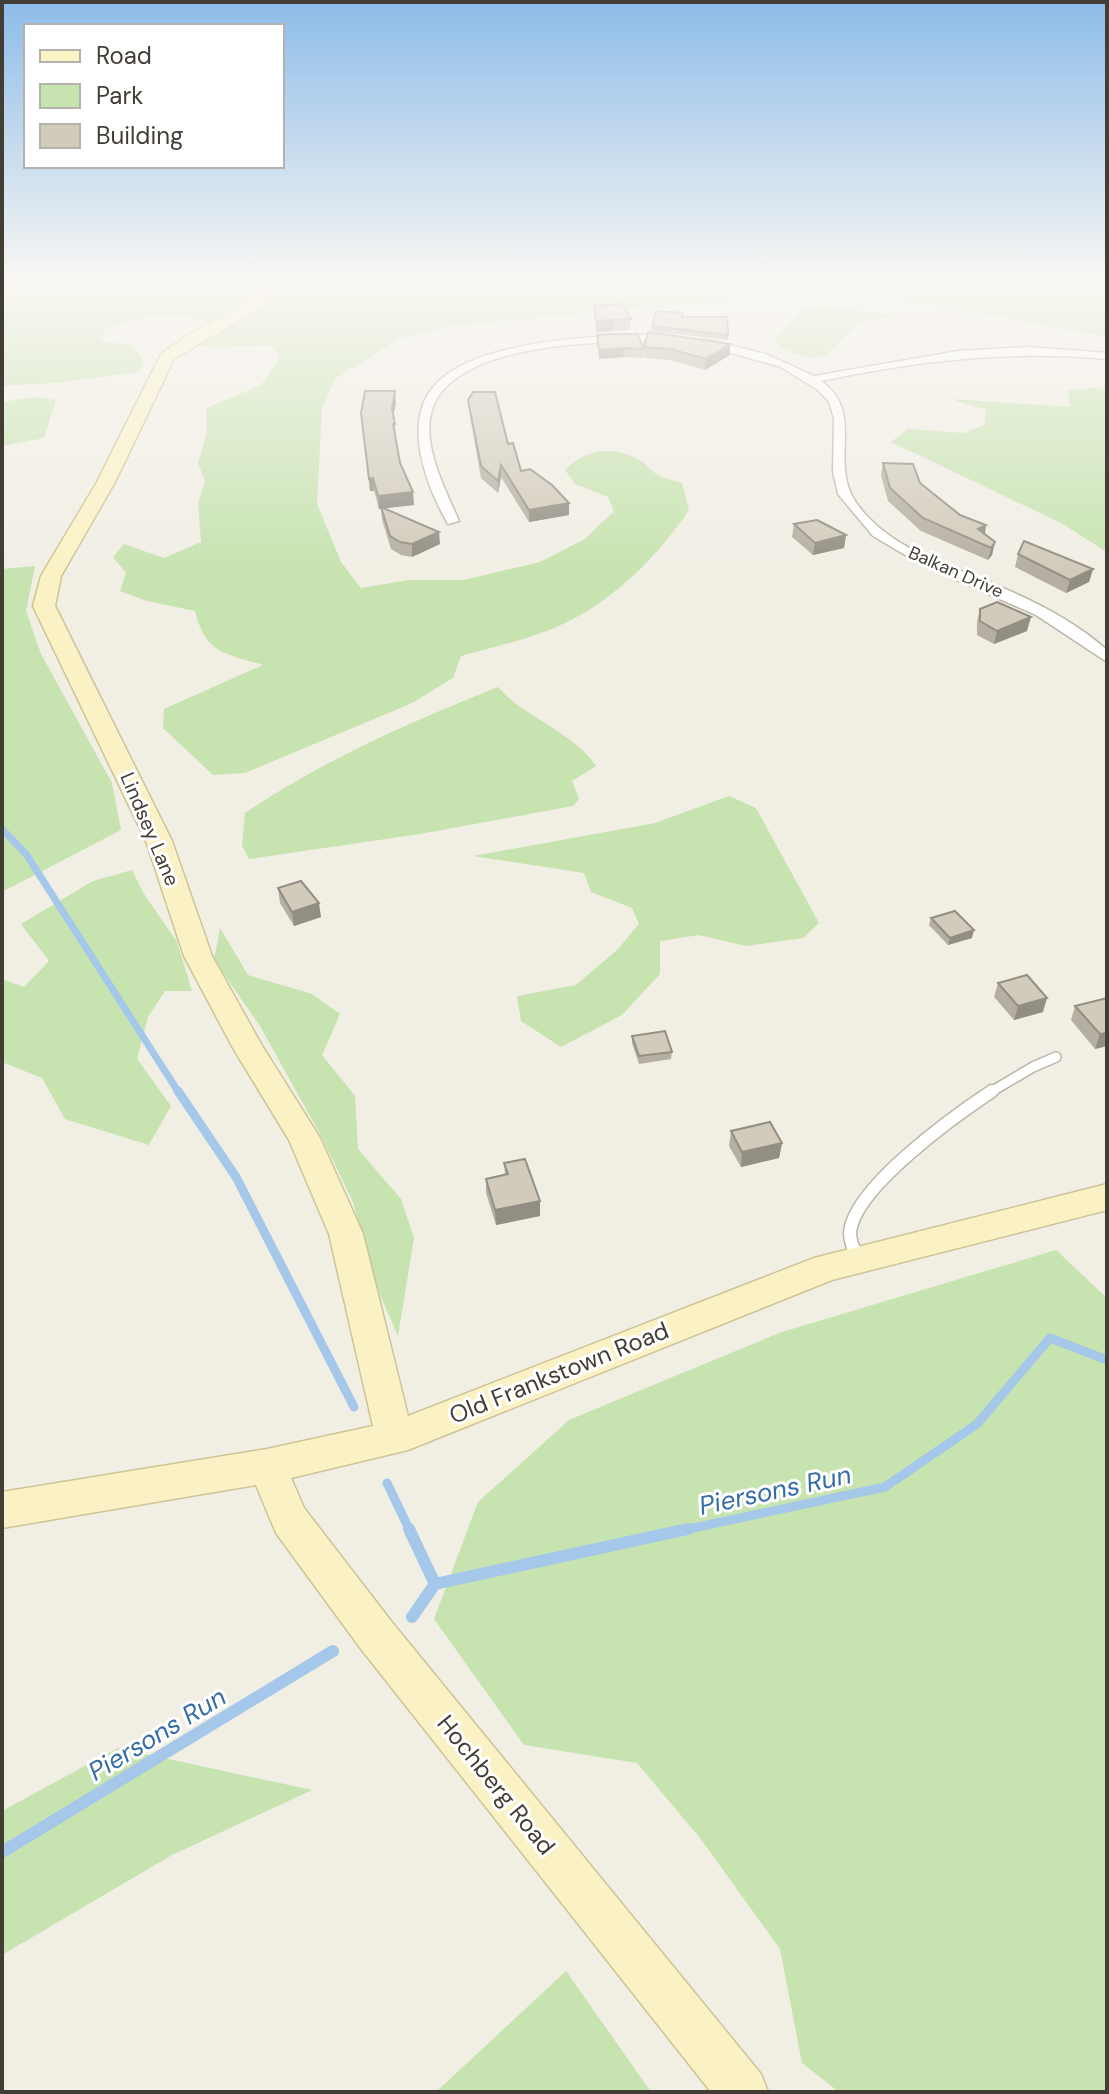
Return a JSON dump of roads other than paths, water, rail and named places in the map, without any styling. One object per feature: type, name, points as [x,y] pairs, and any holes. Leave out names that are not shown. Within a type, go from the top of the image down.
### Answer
[{"type":"street","name":"Lindsey Lane","points":[[157,377],[106,482],[51,576],[44,606],[159,841],[198,956],[248,1048],[304,1138],[346,1234],[395,1438]]},
{"type":"street","name":"Balkan Drive","points":[[453,521],[432,478],[426,409],[448,380],[455,377]]},
{"type":"street","name":"Balkan Drive","points":[[804,377],[836,402],[840,417],[837,467],[840,486],[866,523],[907,552],[1058,620],[1107,658]]},
{"type":"street","points":[[811,380],[827,377]]},
{"type":"street","name":"Old Frankstown Road","points":[[2,1510],[267,1466],[395,1438],[826,1268],[1107,1197]]},
{"type":"street","name":"Hochberg Road","points":[[267,1466],[290,1520],[376,1635],[743,2092]]},
{"type":"lane","points":[[858,1259],[850,1239],[851,1227],[862,1204],[893,1171],[960,1110],[1040,1061],[1056,1057]]},
{"type":"waterway","points":[[2,829],[26,854],[179,1093]]},
{"type":"waterway","points":[[178,1091],[236,1177],[354,1407]]},
{"type":"waterway","name":"Piersons Run","points":[[679,1531],[885,1487],[977,1424],[1050,1338],[1107,1360]]},
{"type":"waterway","points":[[387,1483],[410,1531]]},
{"type":"waterway","points":[[409,1529],[435,1584]]},
{"type":"waterway","name":"Piersons Run","points":[[435,1584],[688,1529]]},
{"type":"waterway","name":"Piersons Run","points":[[412,1617],[435,1584]]},
{"type":"waterway","name":"Piersons Run","points":[[2,1852],[333,1651]]}]
